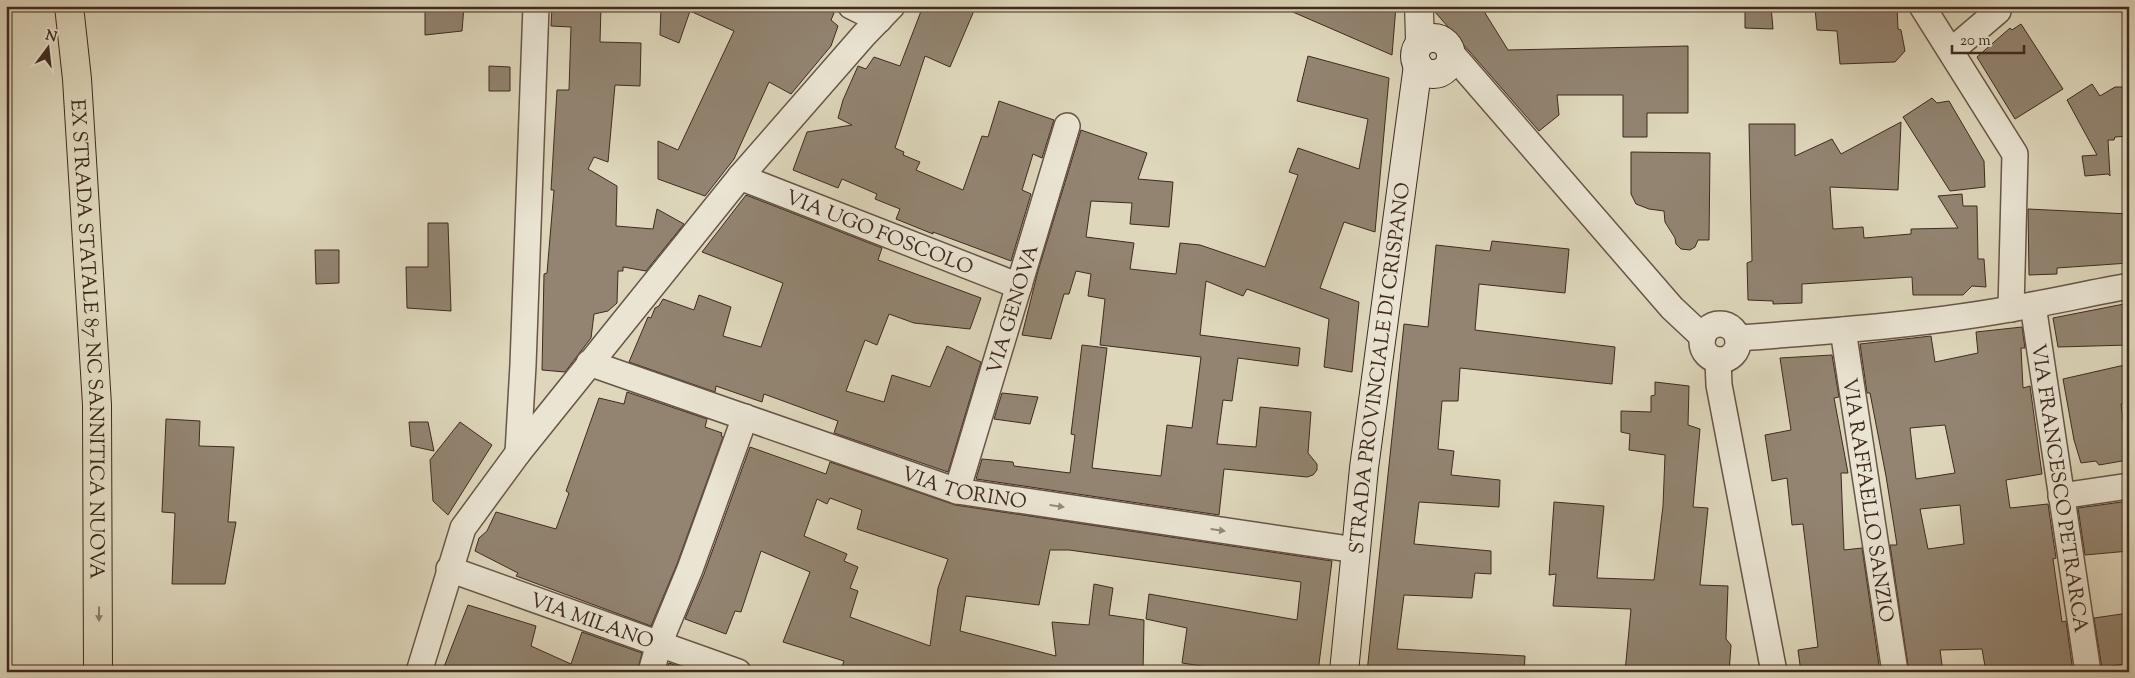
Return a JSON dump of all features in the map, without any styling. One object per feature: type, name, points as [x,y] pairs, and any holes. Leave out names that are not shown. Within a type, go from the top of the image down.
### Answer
[{"type":"highway","name":"EX STRADA STATALE 87 NC SANNITICA NUOVA","points":[[69,6],[78,79],[97,405],[98,672]]},
{"type":"street","points":[[518,453],[536,6]]},
{"type":"street","points":[[418,672],[463,528],[518,453],[589,363],[740,177],[885,13],[851,6]]},
{"type":"street","name":"STRADA PROVINCIALE DI CRISPANO","points":[[1344,672],[1365,458],[1419,54],[1419,6]]},
{"type":"street","name":"VIA FRANCESCO PETRARCA","points":[[1922,6],[2015,154],[2022,307],[2061,496],[2088,672]]},
{"type":"street","points":[[1951,51],[1998,11],[1998,6]]},
{"type":"street","points":[[1419,54],[1423,71],[1431,74],[1439,73],[1446,69],[1452,54]]},
{"type":"street","points":[[1452,54],[1672,308],[1703,337]]},
{"type":"street","name":"VIA GENOVA","points":[[957,491],[1067,126]]},
{"type":"street","name":"VIA UGO FOSCOLO","points":[[740,177],[1019,286]]},
{"type":"street","points":[[1738,338],[1930,321],[2022,307],[2129,286]]},
{"type":"street","points":[[1722,324],[1732,328],[1738,338],[1737,349],[1729,358],[1718,360],[1707,354],[1704,349],[1703,337],[1710,326],[1722,324]]},
{"type":"street","name":"VIA RAFFAELLO SANZIO","points":[[1843,330],[1895,672]]},
{"type":"street","points":[[1718,360],[1720,385],[1774,672]]},
{"type":"street","name":"VIA TORINO","points":[[589,363],[957,491],[1356,550]]},
{"type":"street","points":[[650,672],[659,644],[690,569],[745,417]]},
{"type":"street","points":[[2061,496],[2129,486]]},
{"type":"street","name":"VIA MILANO","points":[[449,569],[738,672]]},
{"type":"building","points":[[425,6],[464,6],[462,31],[425,35]]},
{"type":"building","points":[[552,6],[601,6],[600,42],[641,43],[640,86],[615,85],[608,162],[594,157],[588,169],[617,186],[616,226],[653,229],[657,209],[684,224],[646,271],[623,267],[623,271],[618,271],[617,303],[608,311],[594,314],[591,338],[565,372],[542,370],[544,274],[547,273],[554,190],[551,190],[557,90],[569,90],[571,27],[551,26]]},
{"type":"building","points":[[661,6],[818,6],[834,13],[831,20],[838,26],[831,46],[791,94],[769,82],[734,159],[705,196],[658,179],[658,141],[678,150],[734,31],[690,11],[679,43],[660,35]]},
{"type":"building","points":[[923,6],[976,6],[950,67],[925,56],[895,148],[904,152],[903,155],[920,162],[916,170],[963,190],[982,136],[988,137],[999,101],[1054,120],[1042,158],[1033,154],[1022,190],[1031,194],[1011,261],[896,219],[900,209],[875,199],[877,194],[842,179],[838,188],[793,170],[807,132],[852,125],[838,118],[843,100],[858,66],[866,69],[874,57],[900,66]]},
{"type":"building","points":[[1279,6],[1396,6],[1392,55]]},
{"type":"building","points":[[1435,6],[1484,6],[1485,13],[1508,50],[1688,46],[1688,113],[1647,113],[1647,137],[1623,137],[1623,95],[1557,95],[1559,115],[1539,131],[1435,12]]},
{"type":"building","points":[[1745,6],[1771,6],[1773,29],[1745,28]]},
{"type":"building","points":[[1897,6],[1898,29],[1901,30],[1905,51],[1895,62],[1840,64],[1837,31],[1817,30],[1815,8]]},
{"type":"building","points":[[2021,24],[2063,89],[2015,119],[1977,57],[2010,28],[2012,30]]},
{"type":"building","points":[[1308,56],[1389,78],[1375,232],[1344,222],[1320,288],[1359,302],[1352,372],[1324,367],[1329,319],[1247,289],[1243,296],[1206,281],[1200,335],[1300,348],[1298,366],[1238,358],[1232,401],[1223,400],[1217,444],[1256,447],[1260,407],[1311,412],[1308,453],[1317,464],[1317,470],[1313,475],[1307,477],[1224,469],[1219,515],[976,479],[982,459],[1013,462],[1014,466],[1070,473],[1075,435],[1071,434],[1082,345],[1107,348],[1092,468],[1161,476],[1167,425],[1192,428],[1201,357],[1100,345],[1105,299],[1088,296],[1091,274],[1076,271],[1069,294],[1064,294],[1051,339],[1022,335],[1038,271],[1081,130],[1147,153],[1138,179],[1173,182],[1169,227],[1130,224],[1132,203],[1091,201],[1086,237],[1134,243],[1130,269],[1176,274],[1180,243],[1200,245],[1265,267],[1298,175],[1289,172],[1298,148],[1359,169],[1368,119],[1297,101]]},
{"type":"building","points":[[489,66],[510,67],[510,91],[489,91]]},
{"type":"building","points":[[2092,84],[2100,96],[2115,87],[2129,87],[2129,136],[2115,137],[2114,140],[2108,140],[2110,176],[2108,174],[2085,176],[2082,156],[2097,155],[2067,100]]},
{"type":"building","points":[[1932,98],[1937,103],[1949,101],[1984,161],[1985,187],[1950,191],[1903,117]]},
{"type":"building","points":[[1901,122],[1898,190],[1830,187],[1833,229],[1863,227],[1864,238],[1911,234],[1911,229],[1958,228],[1938,196],[1962,194],[1963,206],[1977,206],[1978,259],[1984,259],[1986,287],[1972,286],[1963,295],[1913,295],[1912,277],[1802,284],[1802,303],[1773,304],[1773,301],[1748,300],[1747,263],[1752,261],[1749,124],[1795,124],[1795,156],[1832,139],[1841,154]]},
{"type":"building","points":[[1631,152],[1710,153],[1709,240],[1698,240],[1695,247],[1690,250],[1681,249],[1676,244],[1675,238],[1665,222],[1664,211],[1649,209],[1636,204],[1631,194]]},
{"type":"building","points":[[746,195],[882,248],[878,260],[981,298],[970,329],[914,323],[889,314],[877,345],[865,340],[846,391],[884,402],[892,375],[930,387],[947,346],[981,362],[948,472],[834,433],[838,421],[764,394],[762,402],[716,386],[715,392],[629,362],[648,317],[651,318],[655,308],[659,306],[663,299],[694,310],[699,295],[731,307],[723,336],[761,347],[783,283],[702,252]]},
{"type":"building","points":[[2028,209],[2129,214],[2129,263],[2057,268],[2057,274],[2029,275]]},
{"type":"building","points":[[428,223],[448,223],[451,311],[407,308],[406,267],[428,267]]},
{"type":"building","points":[[1492,241],[1569,249],[1565,293],[1479,284],[1475,330],[1615,347],[1612,384],[1460,368],[1458,401],[1442,401],[1438,449],[1454,451],[1451,475],[1500,480],[1499,507],[1419,502],[1414,544],[1491,551],[1491,574],[1475,573],[1472,598],[1404,595],[1397,649],[1525,656],[1524,672],[1367,672],[1404,324],[1428,327],[1436,245],[1490,251]]},
{"type":"building","points":[[315,250],[339,250],[339,283],[316,284]]},
{"type":"building","points":[[2129,303],[2129,345],[2058,347],[2053,318]]},
{"type":"building","points":[[2022,327],[2025,348],[2021,348],[2023,388],[2030,386],[2042,474],[2006,480],[2010,508],[2048,504],[2056,558],[2053,559],[2062,622],[2066,621],[2073,672],[2043,672],[2043,666],[2002,672],[1986,672],[1982,649],[1940,650],[1943,672],[1909,672],[1890,545],[1897,545],[1870,393],[1867,393],[1860,344],[1931,336],[1935,362],[1978,353],[1976,332]],"holes":[[[1945,425],[1955,473],[1916,479],[1910,428]],[[1960,505],[1964,544],[1928,549],[1920,509]]]},
{"type":"building","points":[[1832,355],[1839,397],[1834,398],[1848,473],[1841,473],[1844,550],[1862,548],[1880,672],[1801,672],[1798,650],[1818,647],[1803,524],[1792,525],[1787,478],[1772,481],[1765,435],[1791,430],[1780,358]]},
{"type":"building","points":[[2129,364],[2129,403],[2121,404],[2128,460],[2099,465],[2096,461],[2081,463],[2074,440],[2063,379]]},
{"type":"building","points":[[1655,382],[1689,386],[1688,425],[1700,429],[1693,507],[1708,508],[1700,585],[1728,586],[1726,639],[1731,645],[1729,672],[1625,672],[1631,609],[1553,606],[1556,574],[1549,575],[1554,502],[1604,506],[1597,578],[1654,580],[1663,506],[1665,455],[1629,450],[1630,434],[1621,432],[1621,411],[1651,412],[1651,396],[1655,395]]},
{"type":"building","points":[[627,392],[707,419],[705,427],[722,433],[721,436],[723,437],[677,564],[651,626],[516,576],[518,573],[475,551],[479,538],[487,531],[496,512],[556,529],[569,493],[566,491],[599,398],[624,404]]},
{"type":"building","points":[[1002,393],[1038,397],[1030,424],[994,419]]},
{"type":"building","points":[[166,419],[200,421],[199,446],[234,447],[228,522],[236,522],[225,584],[172,584],[175,513],[162,512]]},
{"type":"building","points":[[409,422],[428,422],[434,451],[411,446]]},
{"type":"building","points":[[460,422],[492,445],[448,515],[433,501],[430,460]]},
{"type":"building","points":[[750,447],[826,474],[830,462],[955,505],[1332,561],[1318,672],[1242,672],[1182,663],[1187,628],[1146,619],[1149,594],[1297,620],[1301,582],[1069,550],[1050,550],[1039,605],[966,596],[960,631],[1056,656],[1052,622],[1089,625],[1094,584],[1113,588],[1109,615],[1144,620],[1143,672],[1043,672],[1012,667],[1006,668],[1006,672],[840,672],[844,661],[783,642],[810,572],[761,551],[741,612],[735,611],[726,634],[685,619],[704,574]],"holes":[[[830,498],[862,510],[857,529],[948,559],[938,588],[930,646],[850,617],[858,591],[850,588],[858,567],[844,561],[847,554],[804,536],[817,499],[827,504]]]},
{"type":"building","points":[[2129,501],[2129,551],[2085,555],[2078,508]]},
{"type":"building","points":[[468,605],[536,626],[531,646],[571,664],[582,632],[642,653],[637,672],[442,672]]},
{"type":"building","points":[[2129,613],[2129,663],[2102,668],[2094,618]]},
{"type":"building","points":[[669,663],[689,670],[689,672],[666,672]]}]
